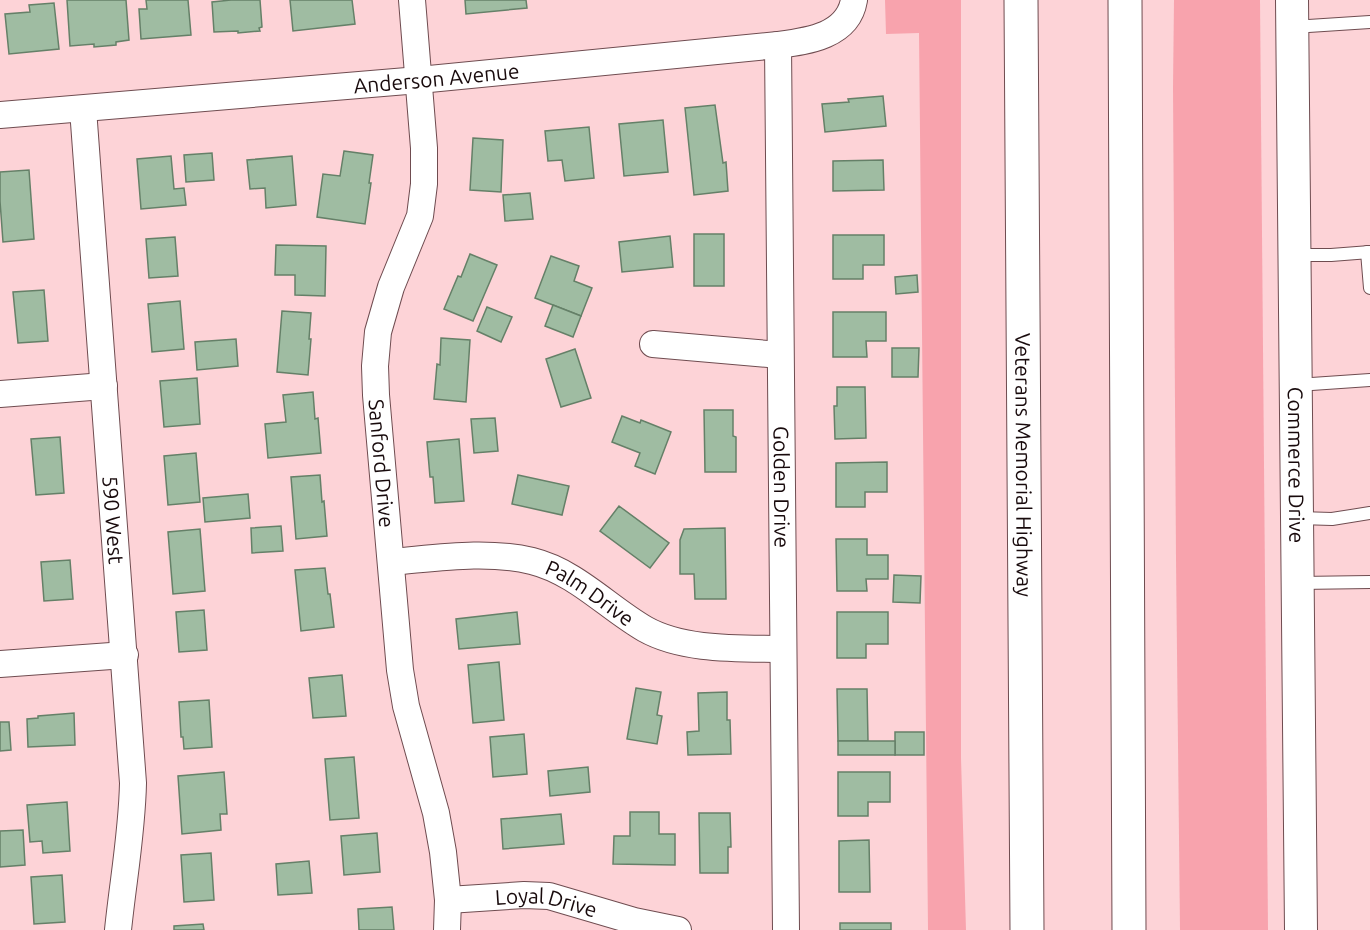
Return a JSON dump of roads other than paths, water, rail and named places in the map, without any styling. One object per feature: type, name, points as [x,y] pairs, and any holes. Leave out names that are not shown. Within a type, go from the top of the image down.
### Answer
[{"type":"highway","name":"Veterans Memorial Highway","points":[[1021,0],[1027,930]]},
{"type":"highway","points":[[1125,0],[1129,930]]},
{"type":"street","name":"Sanford Drive","points":[[412,0],[420,80],[424,184],[420,216],[388,298],[378,332],[375,366],[376,396],[400,670],[406,706],[436,813],[444,852],[448,900],[447,930]]},
{"type":"street","name":"Anderson Avenue","points":[[0,116],[420,80],[778,45],[812,39],[835,30],[846,21],[854,0]]},
{"type":"street","name":"Commerce Drive","points":[[1292,13],[1301,930]]},
{"type":"street","name":"Golden Drive","points":[[778,45],[786,930]]},
{"type":"street","name":"590 West","points":[[83,109],[133,783],[133,813],[118,930]]},
{"type":"street","points":[[653,344],[780,355]]},
{"type":"street","points":[[0,394],[104,386]]},
{"type":"street","name":"Palm Drive","points":[[391,562],[478,555],[507,556],[558,570],[646,629],[664,637],[686,644],[783,649]]},
{"type":"street","points":[[0,664],[125,655]]},
{"type":"street","name":"Loyal Drive","points":[[448,900],[525,895],[549,896],[634,921],[678,930]]},
{"type":"lane","points":[[1292,13],[1370,23]]},
{"type":"lane","points":[[1294,255],[1368,252],[1370,288]]},
{"type":"lane","points":[[1296,385],[1370,380]]},
{"type":"lane","points":[[1298,518],[1332,519],[1370,513]]},
{"type":"lane","points":[[1298,583],[1370,582]]}]
